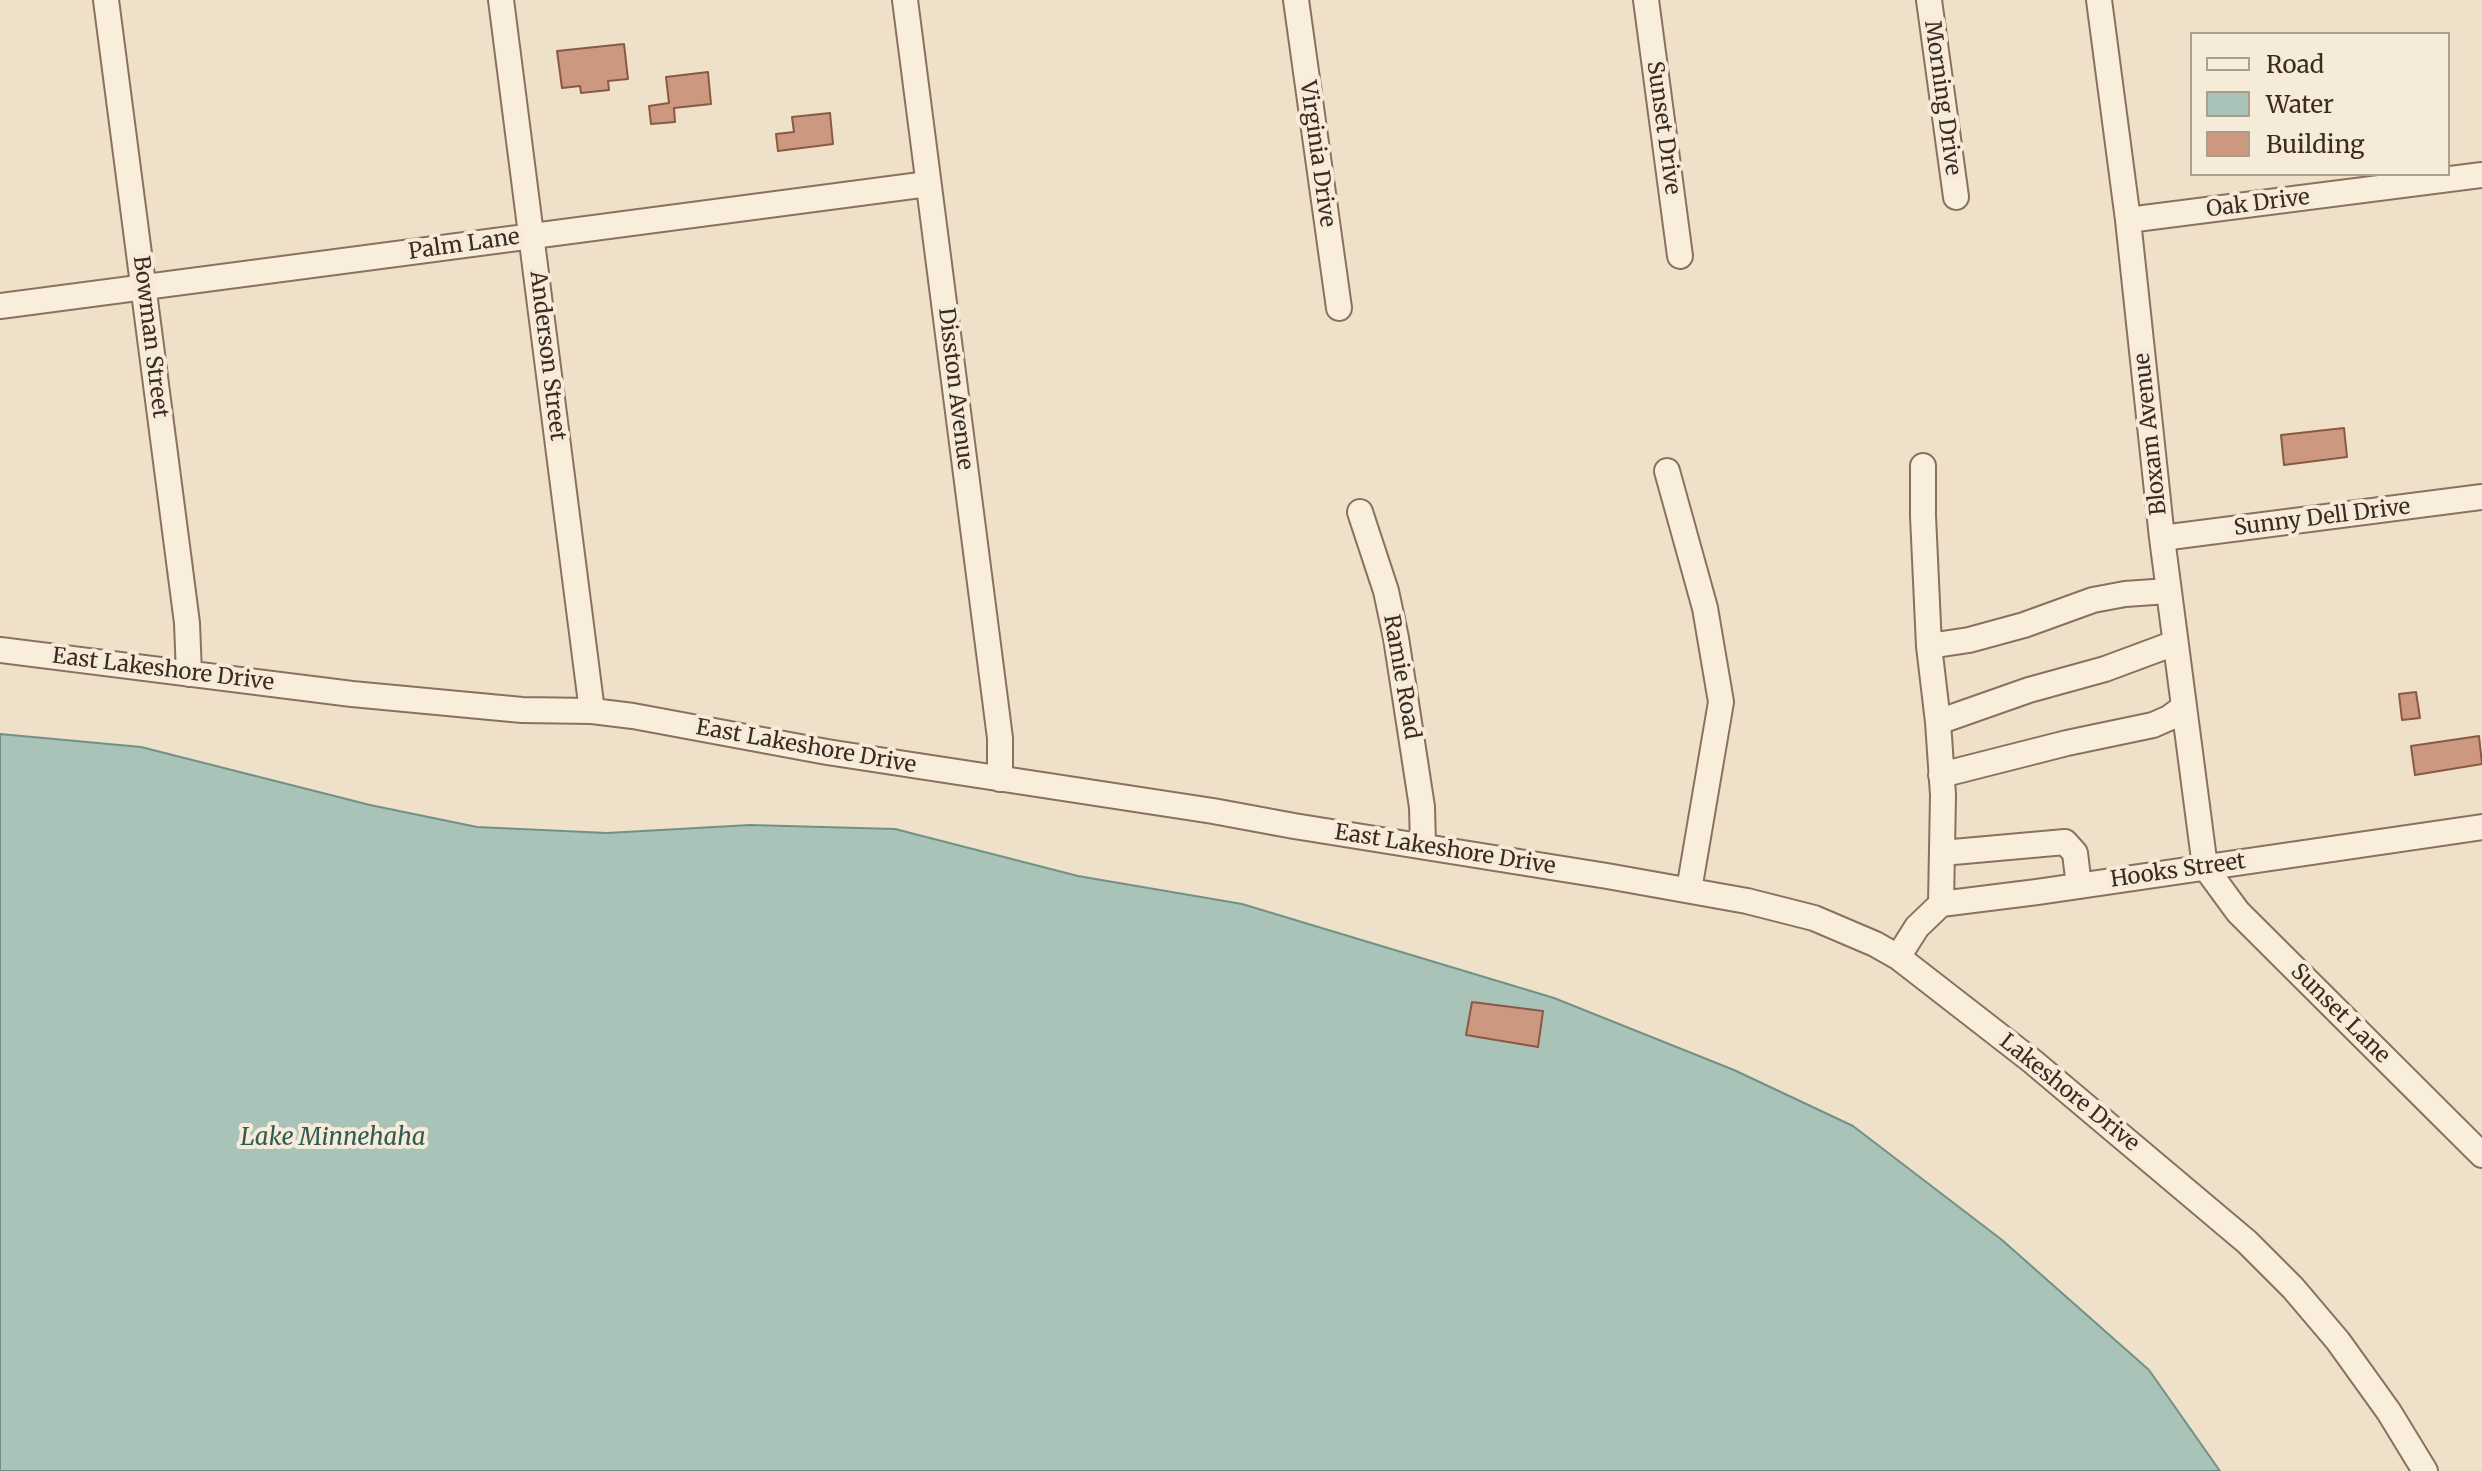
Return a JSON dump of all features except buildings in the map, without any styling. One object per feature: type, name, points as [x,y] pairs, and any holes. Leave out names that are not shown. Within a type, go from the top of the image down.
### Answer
[{"type":"street","name":"Bowman Street","points":[[106,0],[187,623],[189,674]]},
{"type":"street","name":"Anderson Street","points":[[501,0],[592,711]]},
{"type":"street","name":"Disston Avenue","points":[[905,0],[1000,738],[1000,779]]},
{"type":"street","name":"Virginia Drive","points":[[1296,0],[1339,308]]},
{"type":"street","name":"Sunset Drive","points":[[1646,0],[1680,256]]},
{"type":"street","name":"Morning Drive","points":[[1929,0],[1956,197]]},
{"type":"street","name":"Bloxam Avenue","points":[[2099,0],[2128,220],[2168,591],[2205,867]]},
{"type":"street","name":"Oak Drive","points":[[2128,220],[2482,175]]},
{"type":"street","name":"Palm Lane","points":[[0,306],[928,184]]},
{"type":"street","points":[[1898,957],[1917,927],[1941,904],[1941,775],[1929,646],[1923,466]]},
{"type":"street","points":[[1667,471],[1705,608],[1721,702],[1689,890]]},
{"type":"street","name":"Sunny Dell Drive","points":[[2162,538],[2482,497]]},
{"type":"street","name":"Ramie Road","points":[[1360,512],[1386,591],[1396,638],[1422,807],[1423,845]]},
{"type":"street","points":[[1929,646],[1969,640],[2024,625],[2093,600],[2168,591]]},
{"type":"street","points":[[1938,722],[2029,690],[2105,669],[2175,643]]},
{"type":"street","name":"East Lakeshore Drive","points":[[0,650],[352,694],[495,708],[592,711],[633,716],[827,752],[1607,876]]},
{"type":"street","points":[[1941,775],[2040,749],[2153,725],[2184,707]]},
{"type":"street","name":"Hooks Street","points":[[1941,904],[2482,827]]},
{"type":"street","points":[[1942,853],[2065,842],[2075,853],[2079,886]]},
{"type":"street","name":"Sunset Lane","points":[[2205,867],[2238,912],[2482,1155]]},
{"type":"street","name":"Lakeshore Drive","points":[[1607,876],[1747,901],[1814,918],[1898,957],[2032,1061],[2247,1242],[2293,1288],[2338,1341],[2389,1412],[2425,1471]]},
{"type":"water","name":"Lake Minnehaha","points":[[0,734],[141,747],[370,805],[477,827],[607,833],[750,825],[895,829],[1078,876],[1242,904],[1554,998],[1734,1070],[1853,1126],[2002,1240],[2149,1370],[2220,1471],[0,1471]]}]
